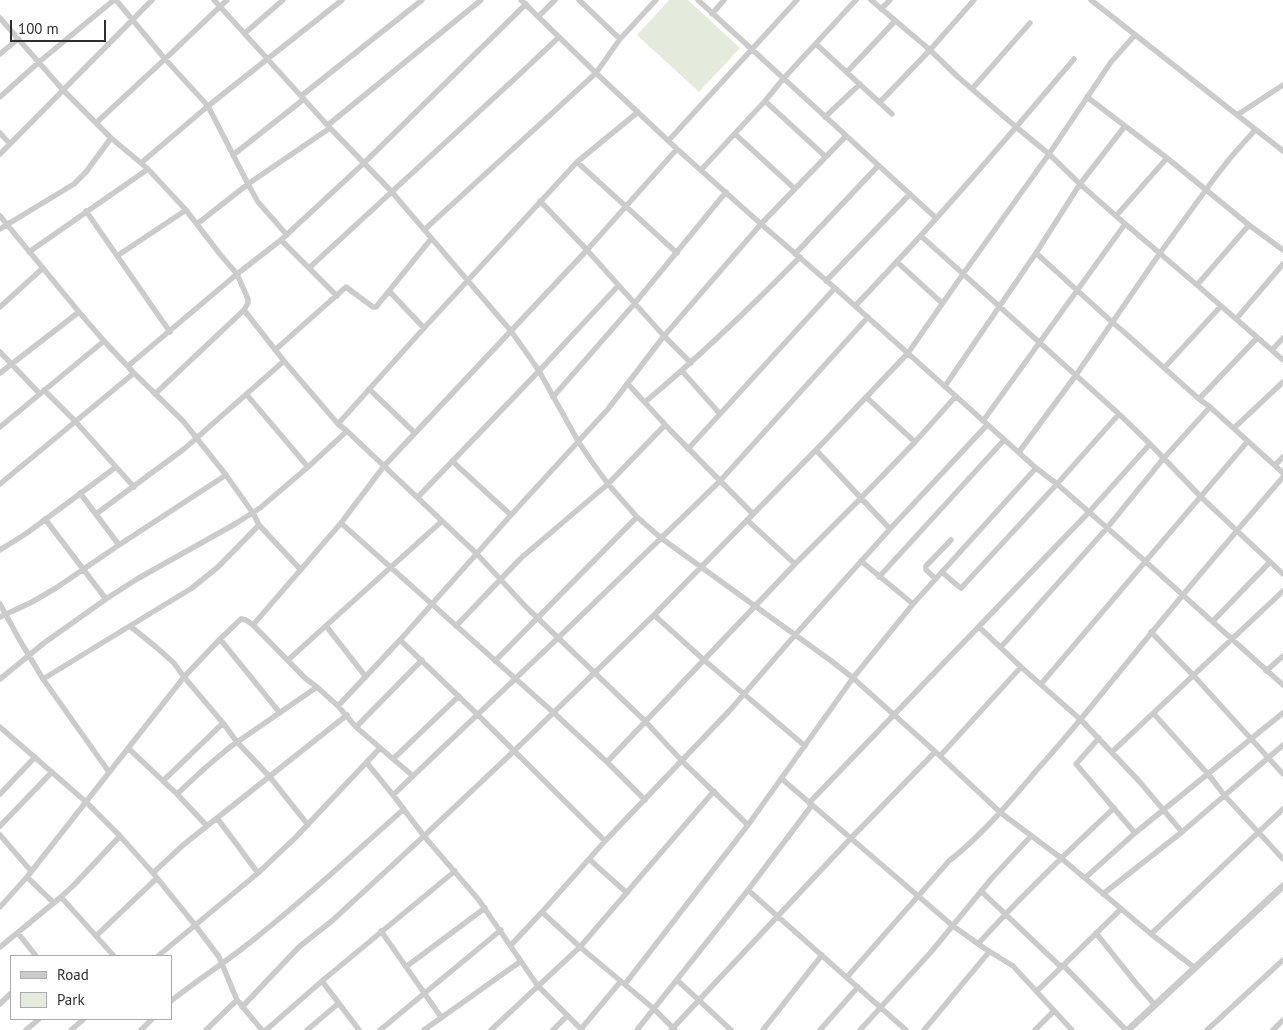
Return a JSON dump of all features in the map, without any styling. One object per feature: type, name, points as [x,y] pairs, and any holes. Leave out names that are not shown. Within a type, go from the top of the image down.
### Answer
[{"type":"street","points":[[0,97],[39,62],[115,0],[208,106],[258,202],[286,235]]},
{"type":"street","points":[[0,154],[152,0]]},
{"type":"street","points":[[214,0],[391,191],[511,332],[539,371],[578,441],[608,484],[637,517],[662,538],[853,678],[1001,812],[1061,858],[1151,934],[1195,968]]},
{"type":"street","points":[[96,123],[226,0]]},
{"type":"street","points":[[245,33],[283,0]]},
{"type":"street","points":[[141,163],[208,106],[342,0]]},
{"type":"street","points":[[233,155],[422,0]]},
{"type":"street","points":[[539,16],[555,0]]},
{"type":"street","points":[[579,0],[620,39]]},
{"type":"street","points":[[698,0],[936,218]]},
{"type":"street","points":[[712,14],[724,0]]},
{"type":"street","points":[[669,140],[797,0]]},
{"type":"street","points":[[701,170],[856,0]]},
{"type":"street","points":[[871,0],[930,50],[1016,128],[1050,154],[1125,224],[1283,360]]},
{"type":"street","points":[[881,9],[890,0]]},
{"type":"street","points":[[880,102],[930,50],[974,0]]},
{"type":"street","points":[[1091,0],[1283,152]]},
{"type":"street","points":[[197,224],[248,184],[329,126],[479,1]]},
{"type":"street","points":[[424,230],[596,73],[620,39],[652,1]]},
{"type":"street","points":[[128,366],[237,274],[281,240],[364,163],[524,2],[596,73],[761,224],[868,317],[1004,440],[1213,621],[1283,685]]},
{"type":"street","points":[[0,18],[64,90],[111,138],[148,169],[186,210],[237,274],[248,299],[244,310],[155,394]]},
{"type":"street","points":[[847,72],[895,21]]},
{"type":"street","points":[[972,90],[1030,23]]},
{"type":"street","points":[[242,1007],[299,947],[333,920],[424,836],[595,673],[754,514],[908,353],[1050,154],[1110,62],[1135,35]]},
{"type":"street","points":[[309,268],[559,37]]},
{"type":"street","points":[[0,54],[18,39]]},
{"type":"street","points":[[816,44],[892,114]]},
{"type":"street","points":[[855,306],[897,262],[1016,128],[1074,59]]},
{"type":"street","points":[[825,117],[860,84]]},
{"type":"street","points":[[1237,115],[1283,85]]},
{"type":"street","points":[[1088,97],[1283,250]]},
{"type":"street","points":[[765,101],[826,157]]},
{"type":"street","points":[[338,424],[540,201],[578,162],[638,112]]},
{"type":"street","points":[[945,386],[1000,307],[1080,184],[1125,126]]},
{"type":"street","points":[[1019,452],[1076,375],[1160,253],[1231,157],[1256,130]]},
{"type":"street","points":[[0,133],[10,144]]},
{"type":"street","points":[[735,134],[795,189]]},
{"type":"street","points":[[338,706],[432,605],[608,409],[664,336],[761,224],[846,136]]},
{"type":"street","points":[[0,229],[74,184],[86,172],[111,138]]},
{"type":"street","points":[[253,625],[341,523],[384,466],[587,250],[677,148]]},
{"type":"street","points":[[1116,216],[1167,158]]},
{"type":"street","points":[[578,162],[677,253]]},
{"type":"street","points":[[644,402],[691,363],[754,303],[878,166]]},
{"type":"street","points":[[29,252],[148,169]]},
{"type":"street","points":[[553,397],[635,303],[726,192]]},
{"type":"street","points":[[826,281],[910,194]]},
{"type":"street","points":[[540,201],[691,363]]},
{"type":"street","points":[[117,256],[186,210]]},
{"type":"street","points":[[86,211],[170,332]]},
{"type":"street","points":[[0,216],[104,341],[176,413],[226,475],[253,513],[259,525],[301,570]]},
{"type":"street","points":[[511,945],[590,860],[605,841],[745,694],[795,635],[985,423],[1040,342],[1125,224]]},
{"type":"street","points":[[1197,285],[1249,225]]},
{"type":"street","points":[[920,236],[1119,414],[1201,497],[1283,574]]},
{"type":"street","points":[[275,350],[346,287],[375,308],[431,239]]},
{"type":"street","points":[[281,240],[337,296]]},
{"type":"street","points":[[1036,253],[1283,473]]},
{"type":"street","points":[[897,262],[942,303]]},
{"type":"street","points":[[1236,320],[1283,264]]},
{"type":"street","points":[[0,307],[43,268]]},
{"type":"street","points":[[418,497],[618,286]]},
{"type":"street","points":[[688,449],[835,288]]},
{"type":"street","points":[[390,291],[424,328]]},
{"type":"street","points":[[1164,368],[1221,306]]},
{"type":"street","points":[[244,310],[284,361],[338,424],[347,430],[477,554],[537,618],[748,825]]},
{"type":"street","points":[[0,373],[79,312]]},
{"type":"street","points":[[393,794],[720,481],[868,317]]},
{"type":"street","points":[[1199,399],[1257,338]]},
{"type":"street","points":[[1272,350],[1283,338]]},
{"type":"street","points":[[0,427],[104,341]]},
{"type":"street","points":[[0,352],[76,421],[134,487]]},
{"type":"street","points":[[96,514],[168,462],[284,361]]},
{"type":"street","points":[[682,371],[720,414]]},
{"type":"street","points":[[0,484],[134,373]]},
{"type":"street","points":[[1234,428],[1283,382]]},
{"type":"street","points":[[628,384],[688,449],[754,514]]},
{"type":"street","points":[[369,389],[415,433]]},
{"type":"street","points":[[246,395],[308,467]]},
{"type":"street","points":[[607,762],[795,564],[915,442],[956,396]]},
{"type":"street","points":[[866,397],[915,442]]},
{"type":"street","points":[[1001,647],[1107,528],[1163,459],[1210,407]]},
{"type":"street","points":[[942,572],[961,588],[964,586],[1119,414]]},
{"type":"street","points":[[456,626],[530,550],[608,484],[665,425]]},
{"type":"street","points":[[0,679],[28,655],[106,599],[266,504],[347,430]]},
{"type":"street","points":[[879,576],[1004,440]]},
{"type":"street","points":[[1041,684],[1248,441]]},
{"type":"street","points":[[637,1030],[748,890],[811,804],[1089,512],[1150,444]]},
{"type":"street","points":[[816,450],[890,529]]},
{"type":"street","points":[[1275,465],[1283,457]]},
{"type":"street","points":[[452,461],[511,515]]},
{"type":"street","points":[[0,550],[116,467]]},
{"type":"street","points":[[367,763],[424,836],[485,908],[538,986],[582,1030],[623,983],[748,825],[853,678],[913,604],[1036,468]]},
{"type":"street","points":[[3,616],[42,597],[226,475]]},
{"type":"street","points":[[847,977],[949,861],[963,850],[1001,812],[1081,720],[1151,632],[1283,477]]},
{"type":"street","points":[[80,494],[118,545]]},
{"type":"street","points":[[495,661],[637,517]]},
{"type":"street","points":[[45,519],[106,599]]},
{"type":"street","points":[[747,520],[795,564]]},
{"type":"street","points":[[288,660],[442,521]]},
{"type":"street","points":[[341,523],[554,713],[645,800]]},
{"type":"street","points":[[43,679],[180,596],[204,579],[259,525]]},
{"type":"street","points":[[936,579],[927,572],[926,568],[951,540]]},
{"type":"street","points":[[861,561],[913,604]]},
{"type":"street","points":[[1213,621],[1270,562]]},
{"type":"street","points":[[1112,752],[1283,592]]},
{"type":"street","points":[[0,604],[3,616],[43,679],[109,772]]},
{"type":"street","points":[[654,615],[805,746]]},
{"type":"street","points":[[0,907],[27,877],[184,677],[220,638],[241,619],[253,625],[338,706],[356,727],[413,776]]},
{"type":"street","points":[[130,626],[174,663],[237,742],[270,777],[308,825]]},
{"type":"street","points":[[326,626],[366,677]]},
{"type":"street","points":[[979,626],[1020,667],[1099,738],[1139,781],[1182,832]]},
{"type":"street","points":[[1151,632],[1194,676],[1283,774]]},
{"type":"street","points":[[220,638],[280,713]]},
{"type":"street","points":[[400,640],[605,841]]},
{"type":"street","points":[[1266,671],[1283,656]]},
{"type":"street","points":[[356,727],[422,660]]},
{"type":"street","points":[[542,912],[580,947],[654,1009],[673,1029],[851,838],[938,754],[1020,667]]},
{"type":"street","points":[[177,794],[237,742],[316,687]]},
{"type":"street","points":[[393,759],[459,696]]},
{"type":"street","points":[[1085,878],[1134,833],[1283,713]]},
{"type":"street","points":[[1154,714],[1283,859]]},
{"type":"street","points":[[153,872],[206,826],[347,715]]},
{"type":"street","points":[[163,781],[223,723]]},
{"type":"street","points":[[0,726],[86,802],[153,872],[222,962],[237,1000],[262,1030]]},
{"type":"street","points":[[1099,738],[1076,764],[1134,833]]},
{"type":"street","points":[[1103,894],[1182,832],[1283,745]]},
{"type":"street","points":[[128,748],[177,794],[206,826]]},
{"type":"street","points":[[159,955],[258,873],[308,825],[380,748]]},
{"type":"street","points":[[0,794],[35,757]]},
{"type":"street","points":[[0,826],[52,772]]},
{"type":"street","points":[[782,779],[953,926],[989,952],[1014,966],[1072,1030]]},
{"type":"street","points":[[491,1030],[580,947],[714,791]]},
{"type":"street","points":[[978,944],[1005,913],[1114,808]]},
{"type":"street","points":[[172,1000],[279,919],[404,809]]},
{"type":"street","points":[[1151,934],[1283,809]]},
{"type":"street","points":[[217,818],[258,873]]},
{"type":"street","points":[[0,835],[31,871]]},
{"type":"street","points":[[0,947],[54,904],[120,836]]},
{"type":"street","points":[[860,1030],[1031,836]]},
{"type":"street","points":[[590,860],[627,893]]},
{"type":"street","points":[[266,1030],[322,980],[455,871]]},
{"type":"street","points":[[27,877],[54,904]]},
{"type":"street","points":[[96,936],[157,878]]},
{"type":"street","points":[[981,891],[1062,966],[1127,1030],[1283,886]]},
{"type":"street","points":[[748,890],[906,1030]]},
{"type":"street","points":[[61,897],[113,955]]},
{"type":"street","points":[[407,966],[485,908]]},
{"type":"street","points":[[1037,991],[1121,909]]},
{"type":"street","points":[[380,1030],[501,930]]},
{"type":"street","points":[[381,931],[441,1016]]},
{"type":"street","points":[[18,933],[35,955]]},
{"type":"street","points":[[1096,933],[1155,1005]]},
{"type":"street","points":[[924,1030],[989,952]]},
{"type":"street","points":[[763,1030],[822,955]]},
{"type":"street","points":[[1207,1030],[1283,960]]},
{"type":"street","points":[[424,1030],[441,1016],[521,961]]},
{"type":"street","points":[[322,980],[359,1030]]},
{"type":"street","points":[[677,980],[731,1030]]},
{"type":"street","points":[[820,1030],[858,987]]},
{"type":"street","points":[[0,1004],[10,994]]},
{"type":"street","points":[[206,1030],[237,1000]]},
{"type":"street","points":[[307,1030],[339,1003]]},
{"type":"street","points":[[1035,1030],[1054,1010]]},
{"type":"street","points":[[553,1030],[567,1016]]},
{"type":"street","points":[[71,1030],[83,1020]]},
{"type":"street","points":[[141,1030],[151,1020]]},
{"type":"street","points":[[1273,1030],[1283,1020]]},
{"type":"street","points":[[26,1030],[33,1028]]},
{"type":"green space","points":[[669,0],[688,0],[740,48],[699,92],[637,35]]}]
